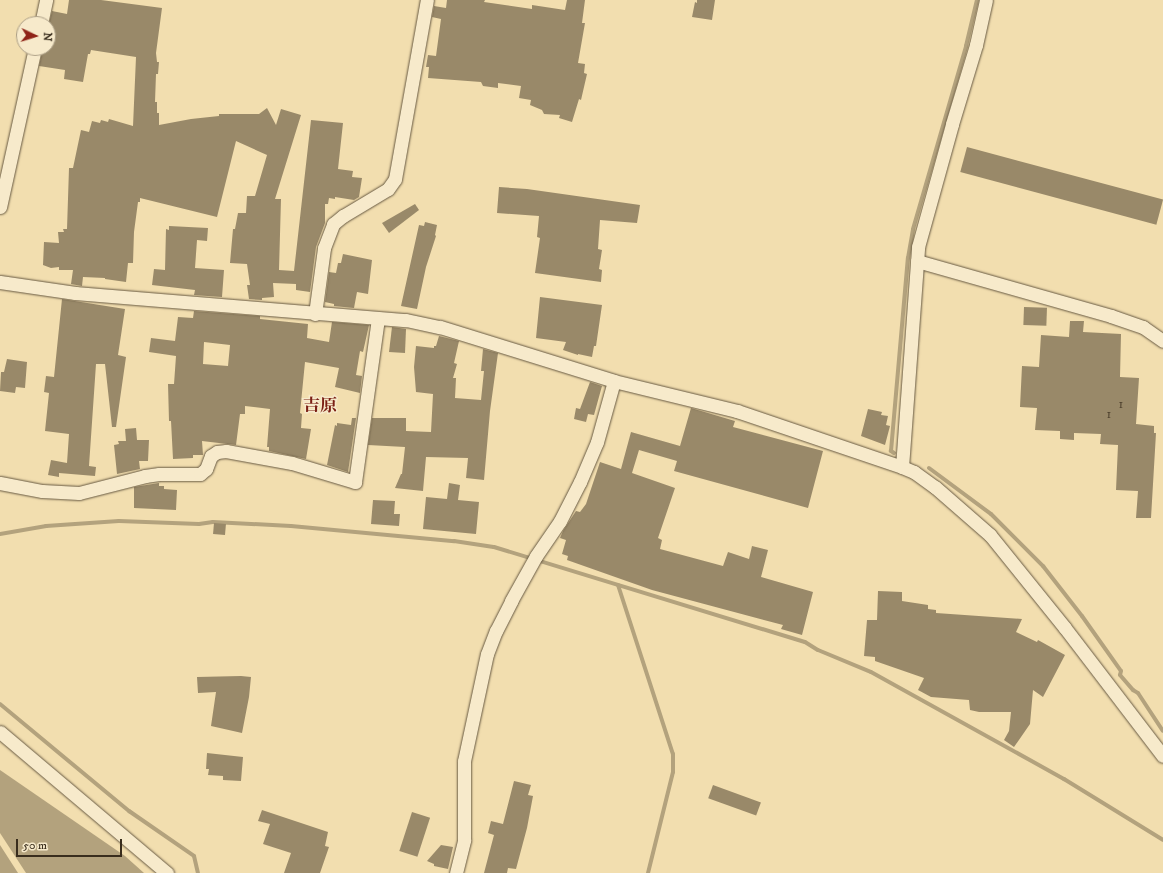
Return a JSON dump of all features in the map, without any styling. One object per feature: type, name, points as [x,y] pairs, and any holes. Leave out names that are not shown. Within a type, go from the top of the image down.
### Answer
[{"type":"street","points":[[42,16],[46,0]]},
{"type":"street","points":[[315,314],[324,248],[333,224],[343,216],[388,189],[394,179],[426,0]]},
{"type":"street","points":[[902,467],[920,234],[976,45],[986,0]]},
{"type":"street","points":[[0,208],[33,56]]},
{"type":"street","points":[[917,260],[1111,316],[1143,327],[1163,341]]},
{"type":"street","points":[[0,282],[74,293],[315,314],[406,320],[440,327],[614,381],[737,411],[902,467],[914,472],[935,487],[990,535],[1065,628],[1163,756]]},
{"type":"street","points":[[0,483],[42,492],[79,493],[145,476],[159,474],[200,474],[206,469],[211,456],[217,452],[226,451],[292,463],[355,482],[378,318]]},
{"type":"street","points":[[456,873],[464,840],[464,761],[482,673],[496,631],[535,559],[560,521],[580,482],[596,442],[614,381]]},
{"type":"street","points":[[0,732],[167,873]]},
{"type":"shaded area","points":[[0,770],[125,856],[144,873],[26,873],[0,833]]},
{"type":"shaded area","points":[[0,845],[18,873],[0,873]]},
{"type":"building","points":[[69,0],[101,0],[162,8],[156,53],[157,62],[159,62],[158,74],[156,74],[155,102],[157,102],[157,113],[159,113],[159,125],[219,116],[219,114],[259,114],[267,108],[276,125],[281,109],[301,115],[275,199],[281,199],[279,270],[294,271],[311,120],[343,123],[338,169],[353,171],[352,177],[362,178],[359,197],[354,200],[335,197],[335,199],[329,198],[328,204],[325,204],[325,223],[316,247],[310,292],[296,290],[296,284],[273,283],[274,297],[262,298],[262,300],[249,299],[247,285],[250,285],[247,264],[230,263],[233,229],[235,229],[238,213],[246,213],[247,196],[255,196],[267,155],[236,141],[217,217],[140,198],[140,202],[138,202],[134,232],[133,263],[128,263],[126,282],[105,278],[83,277],[82,286],[71,284],[73,270],[59,270],[59,267],[51,268],[43,265],[44,242],[59,243],[58,232],[64,232],[63,229],[67,229],[69,168],[73,168],[81,130],[89,132],[92,121],[100,123],[101,120],[108,122],[109,119],[133,126],[136,57],[91,50],[90,54],[88,54],[83,82],[64,79],[65,70],[39,66],[41,56],[56,56],[56,16],[51,16],[52,11],[67,14]]},
{"type":"building","points":[[447,0],[485,0],[484,2],[532,9],[532,5],[565,10],[567,0],[585,0],[582,23],[585,23],[578,63],[585,64],[584,73],[587,74],[581,100],[579,99],[572,122],[559,118],[560,115],[544,114],[542,110],[530,105],[531,100],[519,98],[521,86],[498,83],[498,88],[483,86],[481,82],[428,78],[429,67],[426,67],[428,55],[436,56],[441,19],[432,17],[434,6],[446,8]]},
{"type":"building","points":[[697,0],[715,0],[712,20],[692,17],[695,2],[697,3]]},
{"type":"building","points":[[967,147],[1163,200],[1156,225],[960,172]]},
{"type":"building","points":[[499,187],[527,189],[640,205],[637,223],[600,220],[598,249],[602,250],[599,269],[602,270],[601,282],[535,273],[540,238],[537,237],[539,216],[497,213]]},
{"type":"building","points":[[415,204],[419,210],[389,233],[382,223]]},
{"type":"building","points":[[425,222],[437,225],[436,236],[426,267],[417,309],[401,306],[419,225],[424,226]]},
{"type":"building","points":[[169,226],[208,228],[207,241],[197,240],[195,268],[224,270],[222,297],[194,295],[195,290],[152,285],[154,269],[165,270],[166,229],[169,230]]},
{"type":"building","points":[[343,254],[372,260],[368,294],[357,292],[354,308],[334,306],[334,304],[325,302],[329,272],[336,273],[338,263],[341,263]]},
{"type":"building","points":[[540,297],[602,305],[596,346],[594,346],[592,357],[578,355],[563,350],[566,342],[536,338]]},
{"type":"building","points":[[62,299],[125,309],[118,355],[126,357],[116,427],[112,427],[105,364],[96,364],[89,466],[96,467],[95,476],[59,473],[59,477],[48,475],[51,460],[67,463],[69,434],[45,431],[49,393],[44,392],[46,376],[54,377]]},
{"type":"building","points":[[1024,307],[1047,308],[1046,326],[1023,325]]},
{"type":"building","points":[[194,311],[260,316],[260,319],[308,324],[307,338],[329,342],[332,322],[369,325],[363,352],[360,351],[356,375],[362,376],[360,393],[335,387],[339,368],[305,362],[300,413],[302,414],[301,428],[311,429],[306,459],[269,451],[269,447],[267,447],[270,409],[245,406],[245,414],[240,414],[236,445],[202,441],[203,455],[193,455],[193,458],[173,459],[171,421],[169,421],[168,384],[174,384],[176,356],[149,352],[151,338],[175,341],[178,317],[193,318]],"holes":[[[204,342],[230,345],[228,366],[203,364]]]},
{"type":"building","points":[[1070,321],[1084,321],[1083,332],[1121,334],[1120,377],[1139,378],[1136,424],[1154,426],[1154,433],[1156,433],[1151,518],[1136,518],[1138,491],[1116,490],[1118,445],[1100,444],[1101,434],[1074,433],[1074,440],[1060,439],[1060,431],[1035,430],[1037,408],[1020,407],[1022,366],[1039,367],[1041,335],[1069,337]]},
{"type":"building","points":[[392,327],[406,329],[405,353],[389,352]]},
{"type":"building","points":[[439,336],[459,341],[454,363],[457,364],[453,378],[456,378],[455,398],[481,400],[484,371],[481,371],[483,349],[498,353],[490,411],[484,480],[466,478],[468,458],[426,457],[423,491],[395,488],[402,474],[405,447],[368,445],[372,418],[406,418],[406,431],[431,432],[433,394],[416,392],[414,367],[416,346],[434,348]]},
{"type":"building","points":[[7,359],[27,362],[25,388],[16,387],[15,393],[0,391],[1,372],[4,372]]},
{"type":"building","points":[[590,382],[602,386],[594,415],[588,414],[586,422],[574,419],[576,408],[580,409]]},
{"type":"building","points":[[691,408],[735,421],[733,427],[823,451],[808,508],[674,471],[677,461],[639,450],[632,473],[675,488],[658,538],[662,540],[660,549],[723,566],[728,552],[749,559],[752,546],[768,550],[761,577],[813,592],[802,635],[781,629],[783,625],[652,590],[567,560],[568,556],[562,554],[566,540],[560,538],[576,511],[580,512],[586,504],[600,462],[621,469],[631,432],[680,446]]},
{"type":"building","points":[[868,409],[882,412],[881,415],[888,416],[886,425],[890,426],[885,445],[861,436]]},
{"type":"building","points":[[352,418],[356,418],[348,472],[327,465],[335,425],[337,426],[337,423],[351,425]]},
{"type":"building","points":[[136,428],[137,440],[149,440],[148,461],[139,461],[140,469],[117,474],[114,445],[119,444],[118,441],[126,441],[125,429]]},
{"type":"building","points":[[159,483],[159,486],[164,486],[164,489],[177,490],[176,510],[134,508],[134,487]]},
{"type":"building","points":[[449,483],[460,485],[458,500],[479,502],[476,534],[423,529],[426,497],[447,499]]},
{"type":"building","points":[[373,500],[395,501],[394,514],[400,514],[399,526],[371,524]]},
{"type":"building","points":[[214,523],[226,524],[225,535],[213,534]]},
{"type":"building","points":[[878,591],[902,592],[902,601],[928,605],[928,609],[936,610],[936,613],[1022,619],[1016,632],[1037,642],[1038,640],[1065,655],[1043,697],[1033,690],[1030,724],[1014,747],[1004,740],[1009,731],[1011,712],[979,712],[970,710],[969,700],[931,697],[918,690],[924,678],[875,661],[875,657],[864,656],[867,620],[877,620]]},
{"type":"building","points":[[197,677],[251,677],[242,733],[211,726],[216,692],[198,693]]},
{"type":"building","points":[[207,753],[243,757],[241,781],[223,780],[223,776],[208,775],[209,769],[206,769]]},
{"type":"building","points":[[514,781],[531,785],[528,795],[533,796],[527,828],[516,869],[508,868],[507,873],[484,873],[494,835],[488,833],[491,821],[503,824]]},
{"type":"building","points":[[713,785],[761,802],[756,816],[708,798]]},
{"type":"building","points":[[262,810],[328,832],[325,846],[329,847],[320,873],[284,873],[291,853],[263,844],[270,824],[258,821]]},
{"type":"building","points":[[412,812],[430,818],[417,857],[399,851]]},
{"type":"building","points":[[441,845],[453,847],[448,869],[434,866],[434,864],[427,861]]},
{"type":"waterway","points":[[894,453],[891,451],[908,258],[913,229],[966,46],[977,0]]},
{"type":"waterway","points":[[929,468],[991,514],[1043,566],[1082,616],[1121,671],[1120,675],[1133,690],[1138,693],[1163,731]]},
{"type":"waterway","points":[[0,534],[46,526],[119,521],[199,524],[213,522],[291,526],[454,541],[494,547],[805,642],[818,650],[871,672],[1064,779],[1163,840]]},
{"type":"waterway","points":[[618,585],[673,754],[673,772],[648,873]]},
{"type":"waterway","points":[[0,704],[129,811],[194,856],[198,873]]},
{"type":"district","name":"吉原","points":[[320,407]]}]
